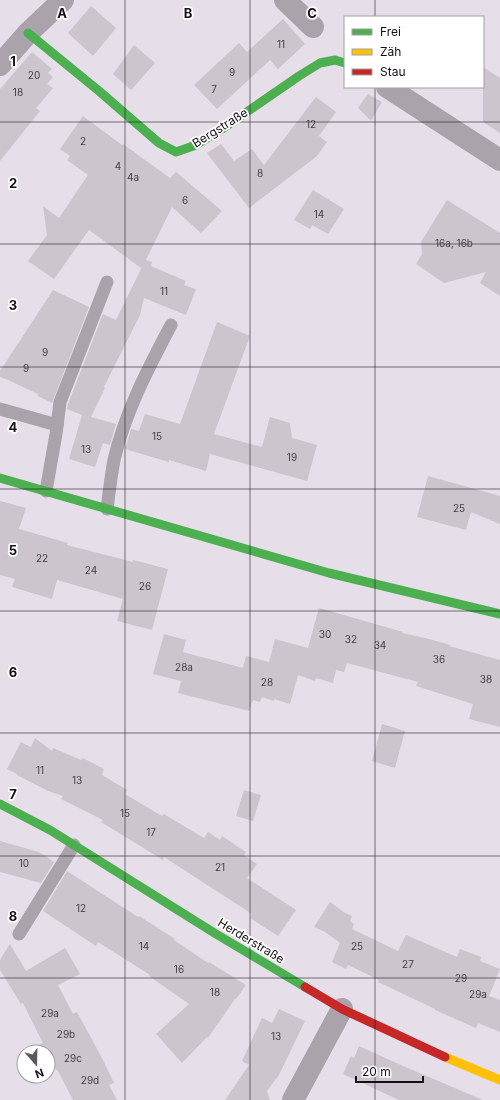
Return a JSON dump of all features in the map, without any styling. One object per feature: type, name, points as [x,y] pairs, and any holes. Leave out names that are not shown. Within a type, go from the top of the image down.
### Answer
[{"type":"street","points":[[0,66],[28,33],[63,0]]},
{"type":"street","points":[[286,0],[313,27]]},
{"type":"street","name":"Bergstraße","points":[[28,33],[159,143],[176,152],[196,145],[222,129],[320,63],[335,60],[344,63]]},
{"type":"street","points":[[389,88],[500,160]]},
{"type":"street","points":[[0,478],[329,573],[500,614]]},
{"type":"street","name":"Herderstraße","points":[[0,804],[50,830],[216,934],[342,1009],[449,1060],[500,1080]]},
{"type":"street","points":[[293,1100],[342,1009]]},
{"type":"lane","points":[[46,491],[60,402],[107,282]]},
{"type":"lane","points":[[107,509],[114,461],[126,420],[141,383],[171,325]]},
{"type":"lane","points":[[0,409],[57,426]]},
{"type":"lane","points":[[19,934],[74,845]]},
{"type":"building","points":[[91,6],[116,28],[93,56],[68,33]]},
{"type":"building","points":[[283,19],[305,44],[278,69],[270,60],[217,109],[194,85],[239,43],[247,52]]},
{"type":"building","points":[[134,45],[155,63],[131,90],[113,74]]},
{"type":"building","points":[[32,52],[52,69],[48,73],[53,77],[47,84],[53,88],[36,108],[40,111],[0,161],[0,89]]},
{"type":"building","points":[[484,68],[500,78],[500,133],[483,122]]},
{"type":"building","points":[[368,94],[382,102],[371,121],[358,108]]},
{"type":"building","points":[[316,97],[336,112],[319,136],[327,142],[317,156],[249,208],[207,153],[221,144],[234,161],[252,149],[264,165]]},
{"type":"building","points":[[83,116],[170,178],[176,172],[222,211],[201,233],[172,207],[146,260],[152,262],[151,266],[186,281],[184,285],[196,289],[186,315],[144,298],[140,315],[104,387],[105,388],[91,417],[116,424],[110,445],[103,443],[95,467],[69,459],[82,415],[67,409],[68,404],[103,314],[116,320],[143,265],[141,268],[89,230],[54,279],[28,261],[47,235],[43,206],[59,218],[88,175],[67,160],[70,156],[60,149]]},
{"type":"building","points":[[313,190],[344,209],[328,234],[312,225],[310,229],[294,220]]},
{"type":"building","points":[[447,200],[500,233],[500,296],[480,283],[486,272],[444,283],[416,264],[422,254],[421,242]]},
{"type":"building","points":[[53,290],[89,307],[52,403],[38,396],[38,394],[0,377],[0,371]]},
{"type":"building","points":[[217,322],[250,336],[214,434],[262,447],[270,417],[290,423],[292,438],[317,445],[307,481],[210,454],[206,471],[125,449],[131,429],[139,431],[145,414],[180,424]]},
{"type":"building","points":[[428,476],[500,496],[500,524],[471,512],[466,530],[417,517]]},
{"type":"building","points":[[0,501],[26,508],[19,529],[68,543],[67,545],[133,562],[133,560],[168,569],[152,630],[117,621],[123,599],[57,580],[52,599],[12,587],[15,579],[0,575]]},
{"type":"building","points":[[319,608],[500,660],[500,727],[469,719],[473,704],[416,686],[418,682],[347,663],[344,672],[336,670],[333,683],[316,678],[315,681],[298,675],[290,704],[262,697],[260,702],[253,700],[249,711],[178,693],[181,681],[153,674],[164,634],[186,640],[183,652],[243,668],[246,656],[269,662],[275,639],[308,648]]},
{"type":"building","points":[[382,724],[405,731],[395,768],[372,761]]},
{"type":"building","points":[[35,738],[52,751],[53,748],[81,760],[83,758],[104,769],[102,775],[127,790],[125,794],[162,816],[164,814],[204,838],[208,832],[220,840],[222,836],[246,852],[244,855],[257,864],[247,878],[296,910],[278,936],[250,918],[252,914],[164,857],[163,860],[101,822],[103,820],[61,799],[63,796],[48,791],[7,769],[21,742],[31,747]]},
{"type":"building","points":[[244,790],[261,795],[253,821],[236,816]]},
{"type":"building","points":[[0,841],[39,852],[54,862],[41,883],[0,872]]},
{"type":"building","points":[[67,871],[175,939],[174,940],[208,963],[209,962],[246,985],[208,1038],[207,1037],[182,1063],[156,1034],[189,1004],[149,976],[150,975],[98,942],[96,946],[43,911]]},
{"type":"building","points":[[330,902],[345,913],[352,916],[350,921],[354,924],[352,929],[398,951],[406,935],[457,957],[460,949],[481,957],[480,961],[500,969],[489,996],[500,1000],[500,1032],[478,1023],[476,1028],[378,982],[379,980],[348,965],[346,969],[332,962],[340,943],[325,932],[314,927]]},
{"type":"building","points":[[10,944],[26,971],[65,948],[80,974],[58,985],[73,1014],[77,1012],[102,1058],[114,1083],[109,1085],[117,1100],[73,1100],[56,1069],[56,1044],[41,1044],[43,1043],[23,1003],[21,1004],[0,970],[0,960]]},
{"type":"building","points":[[279,1009],[305,1021],[279,1075],[267,1091],[270,1100],[225,1100],[249,1065],[242,1061],[262,1018],[272,1023]]},
{"type":"building","points":[[359,1046],[483,1100],[399,1100],[343,1074],[351,1056],[354,1058]]},
{"type":"traffic: fast","points":[[28,33],[99,91],[159,143],[176,152],[196,145],[222,129],[320,63],[335,60],[344,63]]},
{"type":"traffic: fast","points":[[0,478],[329,573],[500,614]]},
{"type":"traffic: fast","points":[[0,804],[50,830],[216,934],[305,987]]},
{"type":"traffic: slow","points":[[445,1057],[500,1080]]},
{"type":"traffic: jam","points":[[305,987],[342,1009],[445,1057]]}]
